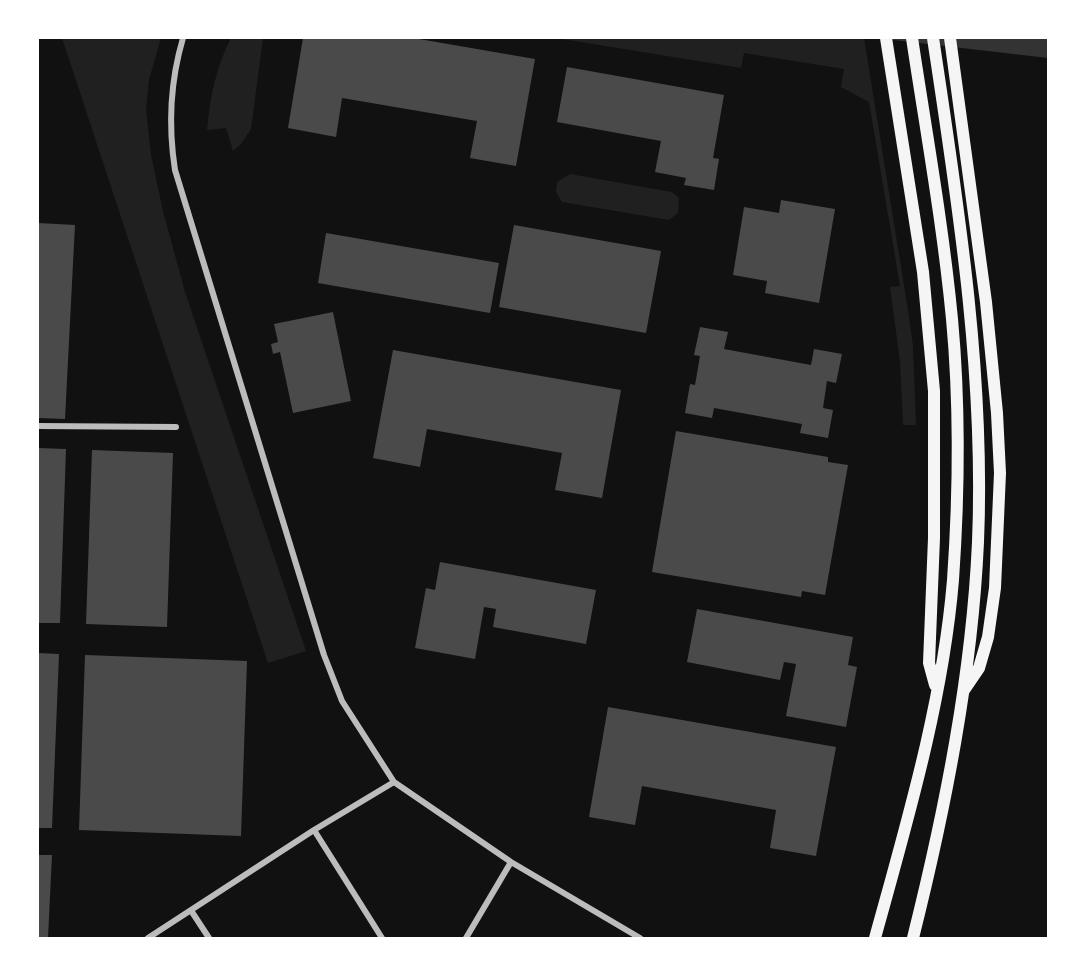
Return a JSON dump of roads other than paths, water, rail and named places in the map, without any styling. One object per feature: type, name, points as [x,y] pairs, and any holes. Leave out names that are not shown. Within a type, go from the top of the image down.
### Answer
[{"type":"main road","points":[[886,38],[923,272],[934,392],[934,538],[929,663],[936,689]]},
{"type":"main road","points":[[875,939],[907,818],[946,643],[953,581],[957,503],[957,383],[944,242],[912,38]]},
{"type":"main road","points":[[912,939],[948,783],[962,693],[977,560],[978,418],[966,282],[933,38]]},
{"type":"main road","points":[[950,38],[986,302],[998,413],[1000,473],[995,588],[988,637],[979,668],[962,693]]},
{"type":"street","points":[[183,38],[172,89],[170,117],[175,170],[324,655],[342,701],[394,782],[510,862],[640,939]]},
{"type":"street","points":[[38,426],[176,427]]},
{"type":"street","points":[[148,939],[314,830],[394,782]]},
{"type":"street","points":[[314,830],[382,939]]},
{"type":"street","points":[[466,939],[510,862]]},
{"type":"street","points":[[192,912],[209,939]]}]
